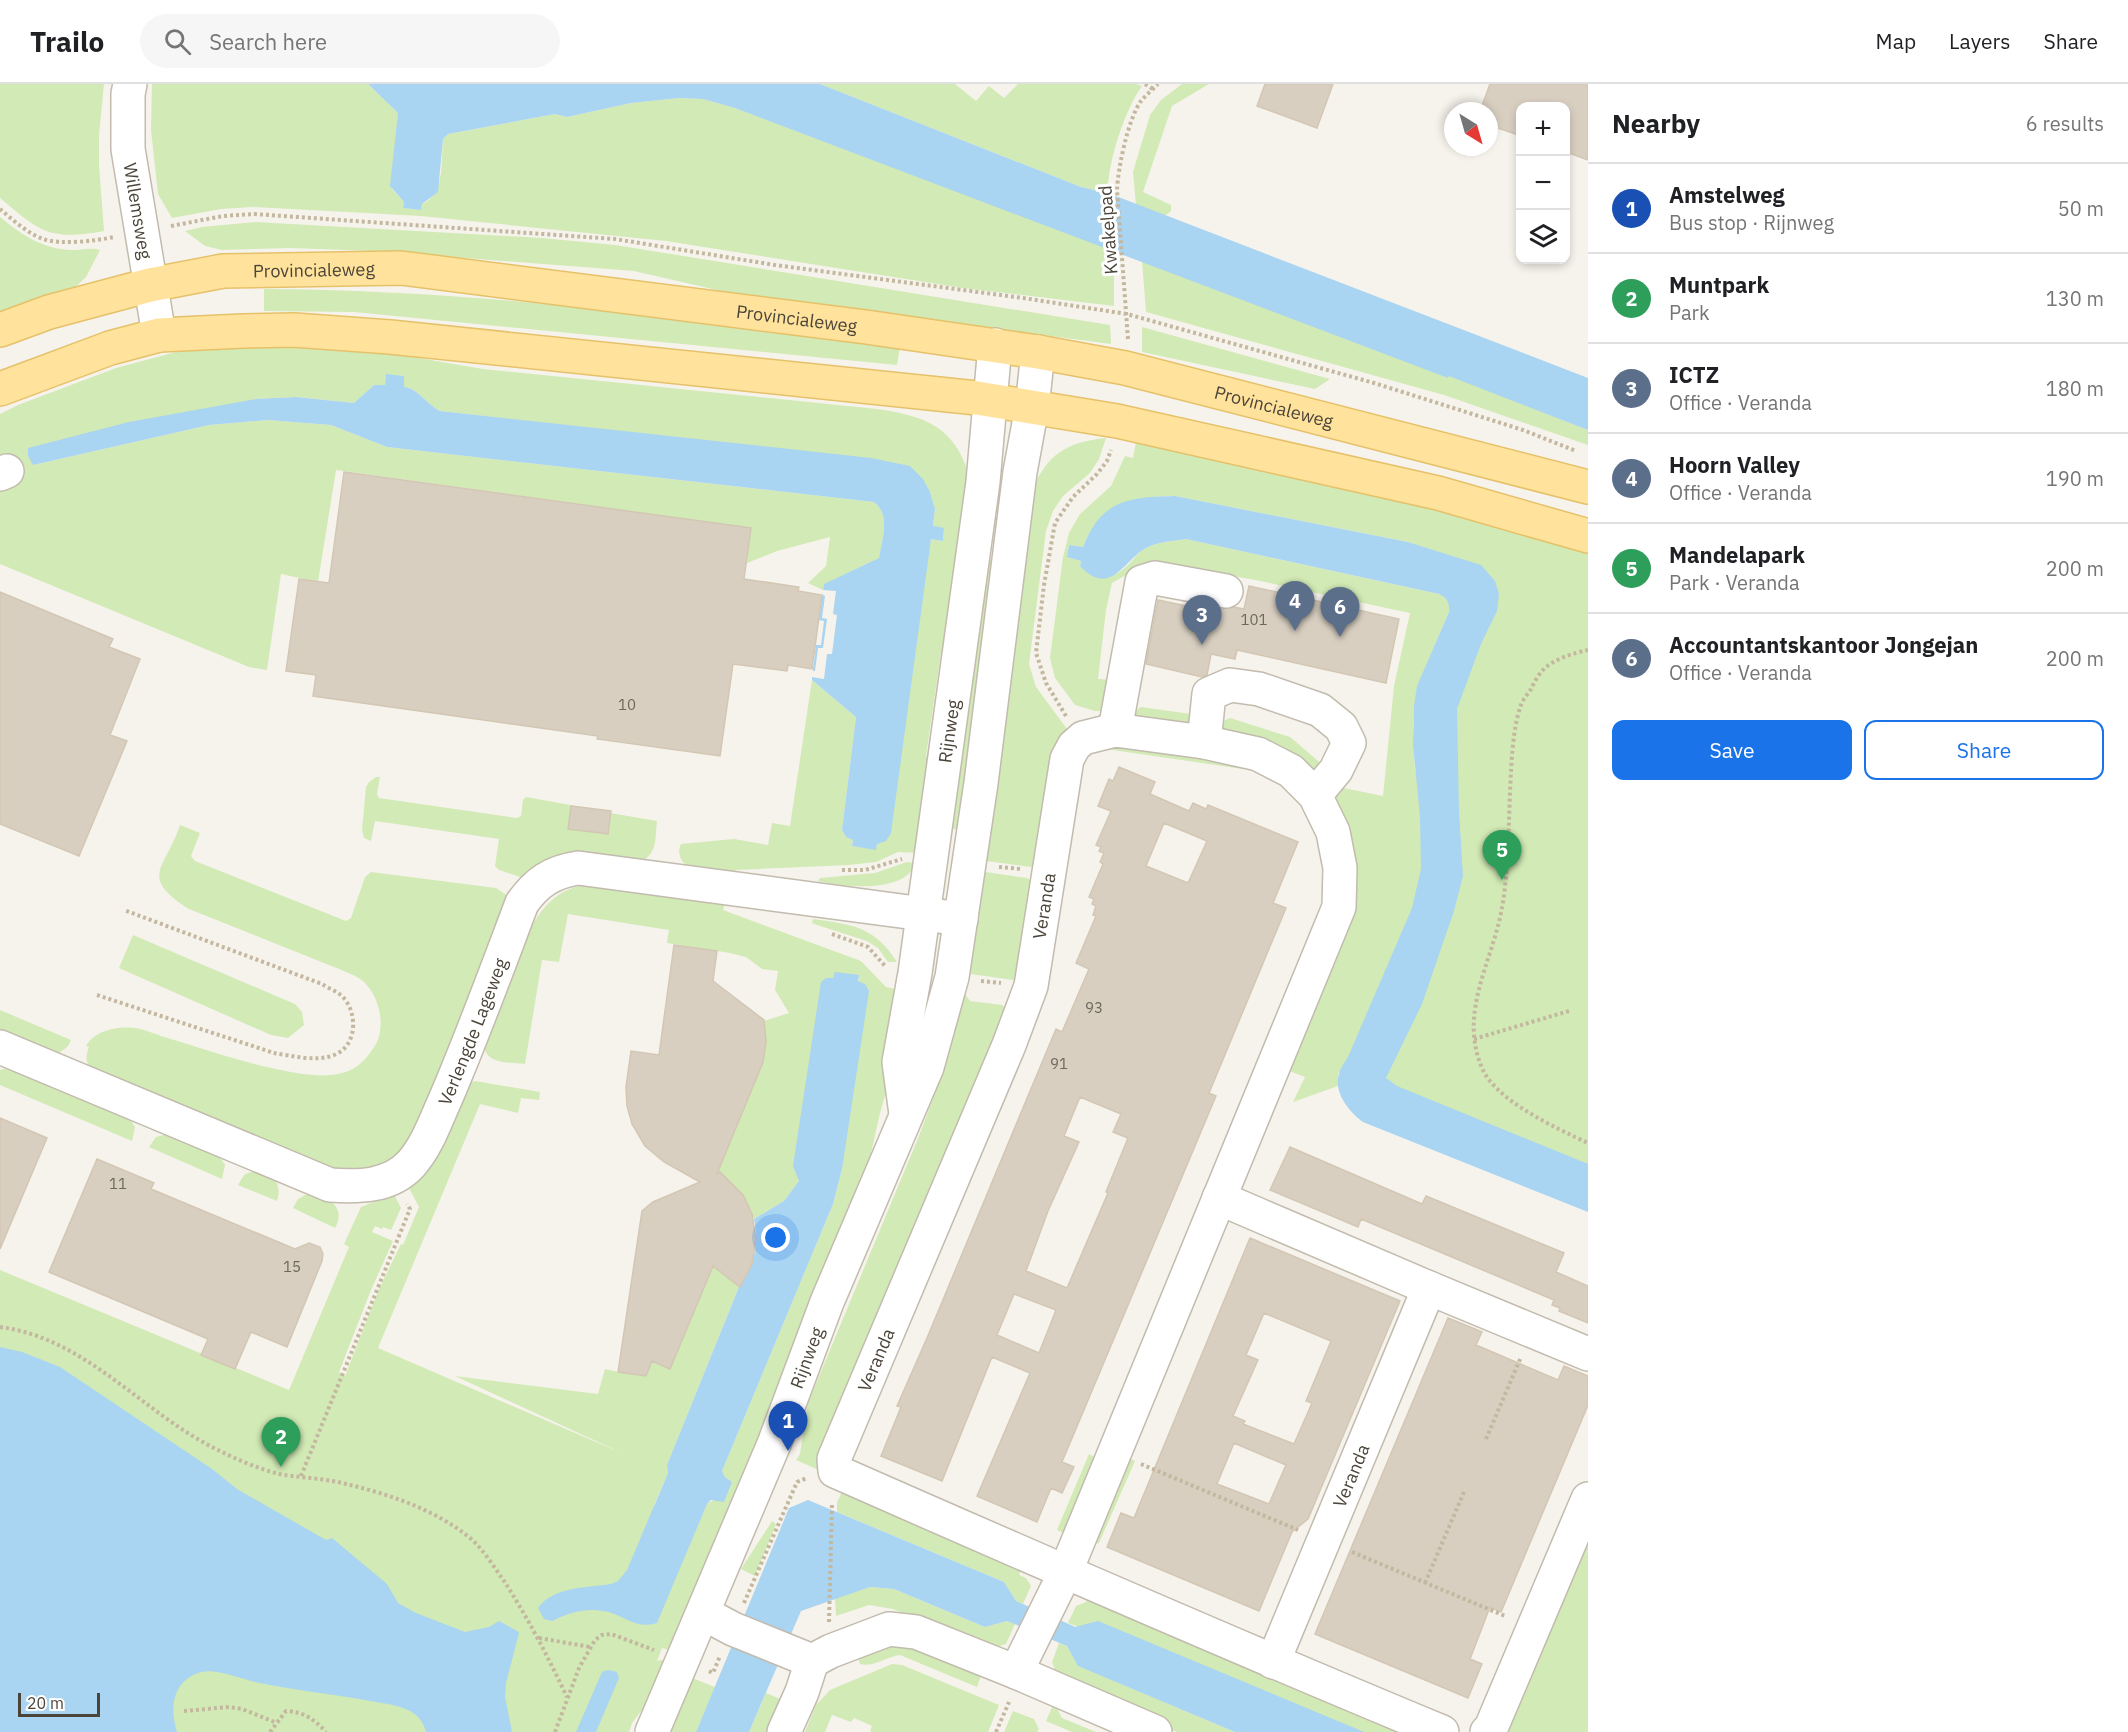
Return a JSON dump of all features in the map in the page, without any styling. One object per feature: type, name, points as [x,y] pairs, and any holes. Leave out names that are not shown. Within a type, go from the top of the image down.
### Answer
[{"type":"main road","name":"Provincialeweg","points":[[0,330],[49,312],[150,285],[223,271],[401,268],[995,345],[1125,368],[1588,487]]},
{"type":"main road","points":[[0,389],[110,348],[159,335],[294,330],[390,337],[990,401],[1117,421],[1438,493],[1588,536]]},
{"type":"street","name":"Willemsweg","points":[[130,84],[128,149],[159,335]]},
{"type":"street","name":"Rijnweg","points":[[906,1116],[899,1062],[923,914],[984,482],[995,345]]},
{"type":"street","name":"Rijnweg","points":[[652,1732],[774,1444],[827,1302],[927,1067],[952,977],[981,783],[1020,472],[1032,407],[1038,352]]},
{"type":"street","points":[[1115,730],[1142,582],[1155,578],[1226,591]]},
{"type":"street","points":[[1204,742],[1209,694],[1230,686],[1259,689],[1320,710],[1341,728],[1349,743],[1336,770],[1315,795]]},
{"type":"street","points":[[1016,1672],[1065,1573],[1339,907],[1340,868],[1333,832],[1315,795],[1291,771],[1258,754],[1204,742],[1115,730],[1083,738]]},
{"type":"street","name":"Veranda","points":[[833,1486],[834,1459],[1005,1056],[1031,986],[1067,759],[1074,746],[1083,738]]},
{"type":"street","name":"Verlengde Lageweg","points":[[0,1047],[330,1185],[364,1186],[392,1178],[410,1166],[424,1146],[463,1059],[522,903],[544,878],[562,870],[578,868],[961,919]]},
{"type":"street","points":[[1219,1198],[1588,1354]]},
{"type":"street","name":"Veranda","points":[[1273,1662],[1429,1288]]},
{"type":"street","points":[[833,1486],[1065,1573],[1442,1732]]},
{"type":"street","points":[[1487,1732],[1491,1728],[1588,1499]]},
{"type":"street","points":[[702,1613],[799,1657],[831,1651],[889,1629],[916,1632],[1155,1732]]},
{"type":"street","points":[[784,1732],[802,1692],[799,1657]]},
{"type":"path","points":[[1146,84],[1153,89]]},
{"type":"path","name":"Kwakelpad","points":[[1125,368],[1129,345],[1118,168],[1140,102],[1158,84]]},
{"type":"path","points":[[0,209],[20,225],[45,240],[87,242],[223,216],[254,214],[615,239],[775,265],[1023,298],[1127,314],[1374,383],[1523,430],[1577,451]]},
{"type":"path","points":[[1083,738],[1071,724],[1046,683],[1036,653],[1044,585],[1055,523],[1073,497],[1107,461],[1113,447],[1117,421]]},
{"type":"path","points":[[1588,650],[1571,653],[1543,669],[1521,705],[1513,748],[1506,873],[1502,904],[1475,999],[1472,1026],[1482,1070],[1495,1086],[1533,1115],[1588,1143]]},
{"type":"path","points":[[97,995],[274,1053],[300,1057],[334,1055],[345,1047],[352,1037],[351,1009],[342,996],[321,984],[124,910]]},
{"type":"path","points":[[1474,1039],[1569,1011]]},
{"type":"path","points":[[301,1476],[410,1209],[392,1178]]},
{"type":"path","points":[[0,1328],[32,1334],[73,1352],[187,1432],[251,1465],[279,1474],[346,1484],[399,1500],[440,1517],[471,1539],[515,1598],[567,1696]]},
{"type":"path","points":[[1486,1439],[1532,1331]]},
{"type":"path","points":[[555,1732],[579,1668],[590,1647],[602,1635],[611,1634],[713,1673],[797,1482],[833,1486],[828,1610]]},
{"type":"path","points":[[1425,1583],[1464,1492]]},
{"type":"path","points":[[538,1638],[590,1647]]},
{"type":"path","points":[[184,1711],[242,1708],[277,1723]]},
{"type":"path","points":[[270,1732],[286,1711],[299,1712],[315,1720],[326,1732]]},
{"type":"green space","points":[[0,84],[104,84],[99,135],[99,165],[104,231],[71,235],[47,231],[26,219],[0,198]]},
{"type":"green space","points":[[152,84],[368,84],[398,113],[392,189],[404,202],[403,208],[421,210],[422,204],[435,193],[438,185],[442,167],[443,139],[448,134],[555,114],[567,117],[631,103],[679,98],[703,99],[735,108],[1114,250],[1114,306],[963,288],[666,241],[421,216],[252,207],[221,209],[172,218],[158,194],[151,130]]},
{"type":"green space","points":[[820,84],[955,84],[976,101],[989,86],[1004,98],[1018,84],[1136,84],[1142,86],[1129,108],[1118,137],[1110,167],[1108,193],[1081,187]]},
{"type":"green space","points":[[1182,84],[1209,84],[1172,106],[1143,192],[1171,205],[1171,211],[1165,216],[1136,205],[1133,172],[1150,115],[1161,100]]},
{"type":"green space","points":[[0,217],[16,230],[51,247],[100,250],[86,277],[69,293],[0,319]]},
{"type":"green space","points":[[255,222],[542,238],[615,245],[1110,325],[1111,344],[743,296],[634,271],[375,251],[290,248],[222,250],[205,246],[185,231]]},
{"type":"green space","points":[[1142,261],[1448,377],[1449,375],[1588,430],[1588,445],[1444,395],[1146,312]]},
{"type":"green space","points":[[264,289],[424,294],[503,300],[662,316],[900,347],[897,365],[354,312],[264,311]]},
{"type":"green space","points":[[1142,327],[1330,379],[1315,389],[1142,352]]},
{"type":"green space","points":[[238,342],[360,348],[483,369],[877,409],[910,415],[935,426],[946,434],[963,458],[969,475],[954,642],[941,652],[926,756],[937,768],[921,853],[898,852],[876,862],[736,870],[730,874],[687,866],[681,859],[679,850],[681,844],[734,839],[768,845],[772,823],[790,826],[812,680],[856,717],[842,830],[846,837],[853,840],[852,846],[876,849],[931,539],[943,541],[944,529],[933,527],[935,509],[930,492],[535,422],[440,411],[414,391],[404,387],[404,376],[386,375],[385,385],[374,385],[354,403],[296,397],[256,399],[33,465],[209,425],[268,420],[331,425],[387,447],[874,502],[879,507],[884,520],[879,558],[825,584],[823,590],[808,583],[826,566],[830,537],[777,551],[747,563],[751,528],[336,470],[318,582],[281,574],[267,670],[249,667],[0,564],[0,414],[116,368],[187,349]]},
{"type":"green space","points":[[1106,438],[1099,459],[1090,473],[1063,496],[1053,511],[1046,531],[1029,664],[1036,687],[1067,729],[1069,736],[1036,865],[1031,867],[979,860],[1032,491],[1044,468],[1060,452],[1080,443]]},
{"type":"green space","points":[[1136,442],[1332,481],[1588,545],[1588,1210],[1361,1121],[1347,1059],[1338,1074],[1338,1086],[1293,1102],[1305,1077],[1284,1069],[1337,944],[1330,798],[1334,786],[1383,796],[1394,686],[1410,613],[1255,580],[1151,561],[1112,583],[1106,610],[1098,679],[1114,680],[1109,711],[1095,711],[1075,705],[1055,678],[1050,658],[1063,557],[1069,533],[1080,514],[1111,486],[1125,456],[1133,458]],"holes":[[[1175,496],[1408,542],[1476,564],[1415,773],[1413,725],[1417,687],[1449,612],[1450,605],[1443,595],[1186,539],[1164,542],[1144,549],[1124,569],[1106,577],[1093,575],[1080,566],[1081,561],[1067,557],[1069,545],[1083,547],[1098,520],[1108,511],[1119,505],[1144,498]]]},
{"type":"green space","points":[[982,559],[997,561],[967,831],[945,828]]},
{"type":"green space","points":[[1141,707],[1191,714],[1193,728],[1128,715]]},
{"type":"green space","points":[[1230,718],[1290,737],[1324,766],[1326,776],[1222,734],[1217,724]]},
{"type":"green space","points":[[1109,740],[1246,762],[1243,769],[1106,749]]},
{"type":"green space","points":[[376,777],[380,777],[377,794],[379,798],[517,818],[521,816],[523,800],[526,797],[576,806],[572,829],[605,834],[610,813],[657,821],[655,844],[651,853],[642,861],[520,877],[499,870],[495,866],[499,839],[375,821],[371,841],[364,838],[362,830],[366,787]]},
{"type":"green space","points":[[180,825],[200,833],[191,856],[195,861],[346,921],[351,918],[365,877],[371,872],[496,888],[508,896],[509,902],[413,1137],[388,1166],[344,1174],[90,1068],[86,1058],[89,1047],[86,1046],[95,1036],[108,1030],[121,1028],[141,1029],[225,1056],[275,1069],[299,1074],[321,1075],[342,1073],[356,1067],[370,1053],[378,1039],[381,1024],[378,1004],[372,991],[361,979],[189,909],[173,898],[160,880],[160,872]]},
{"type":"green space","points":[[907,862],[915,863],[910,873],[900,880],[887,884],[857,886],[818,881],[820,878],[875,873]]},
{"type":"green space","points":[[979,871],[1027,878],[1034,882],[1022,977],[1013,980],[964,973]]},
{"type":"green space","points":[[594,884],[725,903],[723,910],[861,961],[886,987],[905,991],[894,1063],[862,1194],[734,1495],[672,1651],[662,1648],[657,1661],[667,1662],[655,1693],[632,1723],[629,1732],[0,1732],[0,1270],[289,1390],[349,1247],[344,1244],[361,1207],[394,1194],[401,1208],[391,1230],[375,1226],[372,1232],[393,1241],[339,1372],[345,1376],[379,1289],[401,1244],[403,1245],[419,1207],[408,1186],[470,1083],[475,1081],[540,1092],[539,1100],[521,1098],[518,1113],[480,1104],[378,1348],[624,1454],[455,1376],[598,1394],[605,1369],[618,1372],[652,1361],[670,1369],[713,1266],[739,1287],[667,1465],[668,1473],[654,1505],[698,1524],[707,1504],[727,1492],[731,1482],[722,1471],[833,1204],[842,1169],[859,976],[799,1181],[784,1201],[754,1219],[739,1192],[716,1171],[762,1064],[766,1045],[764,1021],[789,1013],[775,990],[778,971],[762,969],[746,957],[667,943],[669,930],[568,914],[559,962],[542,960],[525,1064],[492,1059],[485,1049],[484,1042],[533,924],[545,907],[558,895],[583,885]]},
{"type":"green space","points":[[813,919],[840,923],[871,934],[880,941],[897,962],[888,962],[878,948],[867,941],[814,924]]},
{"type":"green space","points":[[133,935],[295,1004],[302,1012],[304,1025],[288,1038],[271,1035],[119,968]]},
{"type":"green space","points":[[964,993],[970,1001],[1002,1005],[1014,1014],[821,1471],[796,1460],[800,1454],[808,1403],[919,1136],[935,1093]]},
{"type":"green space","points":[[0,1010],[71,1040],[70,1043],[65,1049],[55,1054],[0,1032]]},
{"type":"green space","points":[[8,1068],[129,1118],[135,1127],[132,1141],[0,1085],[0,1070]]},
{"type":"green space","points":[[168,1134],[219,1156],[225,1165],[222,1179],[149,1147],[156,1137]]},
{"type":"green space","points":[[253,1171],[271,1176],[277,1184],[277,1201],[238,1185],[244,1175]]},
{"type":"green space","points":[[305,1195],[327,1199],[336,1207],[339,1213],[335,1228],[293,1208],[298,1199]]},
{"type":"green space","points":[[1089,1454],[1096,1458],[1066,1534],[1057,1530]]},
{"type":"green space","points":[[1126,1457],[1135,1461],[1099,1543],[1088,1546]]},
{"type":"green space","points":[[843,1490],[1023,1566],[1019,1575],[1026,1578],[1031,1586],[1023,1604],[1016,1601],[1004,1582],[837,1512],[837,1502]]},
{"type":"green space","points":[[772,1521],[776,1524],[755,1576],[741,1569]]},
{"type":"green space","points":[[1588,1526],[1588,1732],[1500,1732]]},
{"type":"green space","points":[[870,1587],[894,1589],[985,1627],[1007,1621],[1015,1624],[1006,1644],[996,1647],[969,1640],[893,1609],[869,1605],[836,1616],[835,1598]]},
{"type":"green space","points":[[1090,1594],[1420,1732],[1362,1732],[1068,1623],[1076,1606],[1086,1602]]},
{"type":"green space","points":[[893,1641],[982,1673],[977,1687],[900,1655],[870,1664],[860,1664],[857,1655]]},
{"type":"green space","points":[[1059,1643],[1067,1646],[1079,1666],[1235,1732],[1177,1732],[1059,1682],[1062,1674],[1055,1670],[1052,1662]]},
{"type":"green space","points":[[892,1664],[902,1665],[999,1705],[988,1732],[872,1732],[870,1731],[872,1726],[854,1718],[851,1722],[832,1715],[825,1732],[805,1732],[816,1705],[830,1690]]},
{"type":"green space","points":[[692,1678],[715,1687],[696,1732],[669,1732]]},
{"type":"green space","points":[[766,1693],[787,1702],[774,1732],[749,1732]]},
{"type":"green space","points":[[1054,1703],[1062,1718],[1096,1732],[1072,1732],[1046,1721]]},
{"type":"green space","points":[[1013,1711],[1034,1719],[1039,1729],[1037,1732],[1004,1732]]},
{"type":"water","points":[[368,84],[820,84],[1081,187],[1108,193],[1588,378],[1588,430],[735,108],[703,99],[679,98],[631,103],[567,117],[555,114],[448,134],[443,139],[438,192],[422,204],[421,210],[403,208],[404,202],[390,186],[398,113]]},
{"type":"water","points":[[386,374],[404,376],[404,387],[414,391],[440,411],[871,458],[910,466],[923,479],[930,492],[935,509],[933,526],[944,528],[943,541],[931,539],[891,833],[886,841],[877,844],[876,850],[852,846],[853,840],[846,837],[842,830],[856,717],[812,680],[816,645],[821,645],[824,621],[819,620],[824,584],[879,558],[884,520],[879,507],[874,502],[387,447],[331,425],[268,420],[209,425],[33,465],[28,456],[28,448],[129,422],[256,399],[296,397],[354,403],[374,385],[385,385]]},
{"type":"water","points":[[1175,496],[1408,542],[1481,565],[1495,581],[1499,594],[1497,611],[1481,644],[1457,709],[1463,876],[1454,911],[1422,1004],[1386,1078],[1397,1086],[1588,1164],[1588,1212],[1363,1122],[1352,1113],[1338,1088],[1340,1070],[1348,1057],[1412,908],[1421,869],[1420,816],[1413,745],[1414,706],[1417,686],[1449,612],[1447,601],[1439,594],[1186,539],[1164,542],[1144,549],[1122,569],[1107,578],[1090,575],[1080,566],[1081,561],[1067,557],[1069,545],[1083,547],[1098,519],[1118,504],[1144,498]]},
{"type":"water","points":[[835,972],[859,975],[858,981],[865,984],[869,991],[842,1169],[833,1204],[722,1471],[725,1477],[732,1482],[724,1502],[711,1500],[707,1504],[657,1623],[649,1625],[635,1623],[597,1610],[577,1612],[553,1621],[544,1619],[538,1608],[553,1596],[572,1589],[611,1584],[618,1581],[627,1570],[668,1473],[667,1465],[739,1287],[752,1263],[756,1246],[754,1219],[784,1201],[799,1181],[793,1166],[821,982],[826,978],[833,978]]},
{"type":"water","points":[[0,1347],[22,1352],[60,1367],[212,1469],[237,1489],[326,1540],[332,1538],[387,1584],[398,1603],[416,1613],[465,1632],[489,1627],[499,1621],[517,1631],[519,1633],[506,1683],[505,1697],[512,1732],[426,1732],[418,1717],[399,1707],[253,1682],[207,1671],[192,1676],[179,1688],[173,1713],[177,1732],[0,1732]]},
{"type":"water","points":[[808,1500],[1004,1582],[1016,1601],[1075,1627],[1098,1621],[1364,1732],[1235,1732],[1078,1666],[1067,1646],[1007,1621],[985,1627],[894,1589],[870,1587],[801,1611],[749,1732],[696,1732],[789,1508]]},
{"type":"water","points":[[608,1670],[617,1672],[619,1678],[596,1732],[576,1732],[602,1672]]},
{"type":"pier","points":[[823,590],[836,591],[833,614],[837,615],[832,654],[827,654],[824,679],[812,677],[818,648],[823,648],[827,619],[822,618],[825,596]]},
{"type":"building","points":[[1265,84],[1333,84],[1317,128],[1257,106]]},
{"type":"building","points":[[1490,84],[1588,84],[1588,160],[1570,153],[1570,102],[1516,102],[1516,134],[1498,128],[1498,102],[1483,102]]},
{"type":"building","points":[[344,472],[751,528],[744,579],[799,587],[798,591],[822,595],[812,669],[788,665],[787,671],[733,664],[720,756],[597,739],[598,736],[313,696],[316,675],[286,671],[299,579],[329,583]]},
{"type":"building","points":[[1249,586],[1399,619],[1386,683],[1237,650],[1235,659],[1211,654],[1207,675],[1202,677],[1146,664],[1158,600],[1219,613],[1220,609],[1234,607],[1244,609]]},
{"type":"building","points":[[0,592],[113,639],[109,647],[140,659],[110,735],[127,741],[79,856],[0,824]]},
{"type":"building","points":[[1119,767],[1155,782],[1150,794],[1189,811],[1193,803],[1206,809],[1208,805],[1298,842],[1273,903],[1286,908],[1209,1093],[1216,1096],[1062,1462],[1074,1467],[1062,1493],[1051,1488],[1037,1522],[977,1496],[1030,1373],[992,1357],[942,1481],[881,1456],[901,1407],[897,1406],[1056,1029],[1062,1032],[1089,969],[1076,963],[1096,916],[1093,915],[1096,906],[1092,904],[1094,899],[1089,897],[1103,864],[1100,862],[1104,853],[1099,851],[1101,847],[1096,845],[1111,811],[1098,806],[1109,779],[1113,781]],"holes":[[[1164,823],[1207,841],[1188,883],[1146,866]],[[1080,1097],[1121,1114],[1113,1132],[1128,1138],[1106,1192],[1108,1193],[1067,1288],[1026,1271],[1048,1211],[1079,1142],[1064,1136]],[[1014,1294],[1056,1310],[1039,1353],[997,1335]]]},
{"type":"building","points":[[571,806],[611,811],[608,834],[568,829]]},
{"type":"building","points":[[674,945],[717,951],[713,981],[764,1020],[766,1042],[763,1062],[717,1174],[720,1172],[743,1195],[752,1214],[756,1239],[752,1264],[740,1287],[713,1266],[670,1369],[652,1361],[646,1376],[618,1372],[642,1211],[653,1202],[700,1182],[664,1162],[645,1146],[632,1124],[627,1106],[626,1087],[631,1051],[659,1055]]},
{"type":"building","points":[[0,1118],[47,1138],[0,1249]]},
{"type":"building","points":[[1290,1147],[1422,1204],[1426,1196],[1564,1253],[1556,1272],[1588,1286],[1588,1323],[1559,1311],[1560,1308],[1552,1305],[1554,1300],[1428,1247],[1361,1219],[1358,1227],[1270,1190]]},
{"type":"building","points":[[97,1159],[154,1183],[151,1189],[295,1249],[309,1243],[320,1247],[323,1254],[322,1261],[287,1347],[251,1332],[235,1369],[201,1355],[208,1339],[49,1272]]},
{"type":"building","points":[[1250,1238],[1400,1301],[1308,1519],[1292,1532],[1259,1611],[1107,1547],[1121,1513],[1134,1518]],"holes":[[[1264,1313],[1331,1341],[1306,1401],[1312,1403],[1294,1444],[1243,1424],[1245,1421],[1233,1416],[1258,1360],[1246,1355]],[[1234,1443],[1286,1465],[1269,1504],[1217,1484]]]},
{"type":"building","points":[[1448,1318],[1482,1332],[1476,1345],[1558,1380],[1564,1366],[1588,1376],[1588,1405],[1501,1612],[1490,1607],[1470,1659],[1482,1664],[1468,1698],[1315,1634]]},
{"type":"place","name":"Hoorn Valley","points":[[1295,631]]},
{"type":"place","name":"Accountantskantoor Jongejan","points":[[1340,637]]},
{"type":"place","name":"ICTZ","points":[[1202,645]]},
{"type":"place","name":"Mandelapark","points":[[1502,880]]},
{"type":"place","name":"Amstelweg","points":[[788,1451]]},
{"type":"place","name":"Muntpark","points":[[281,1467]]}]
